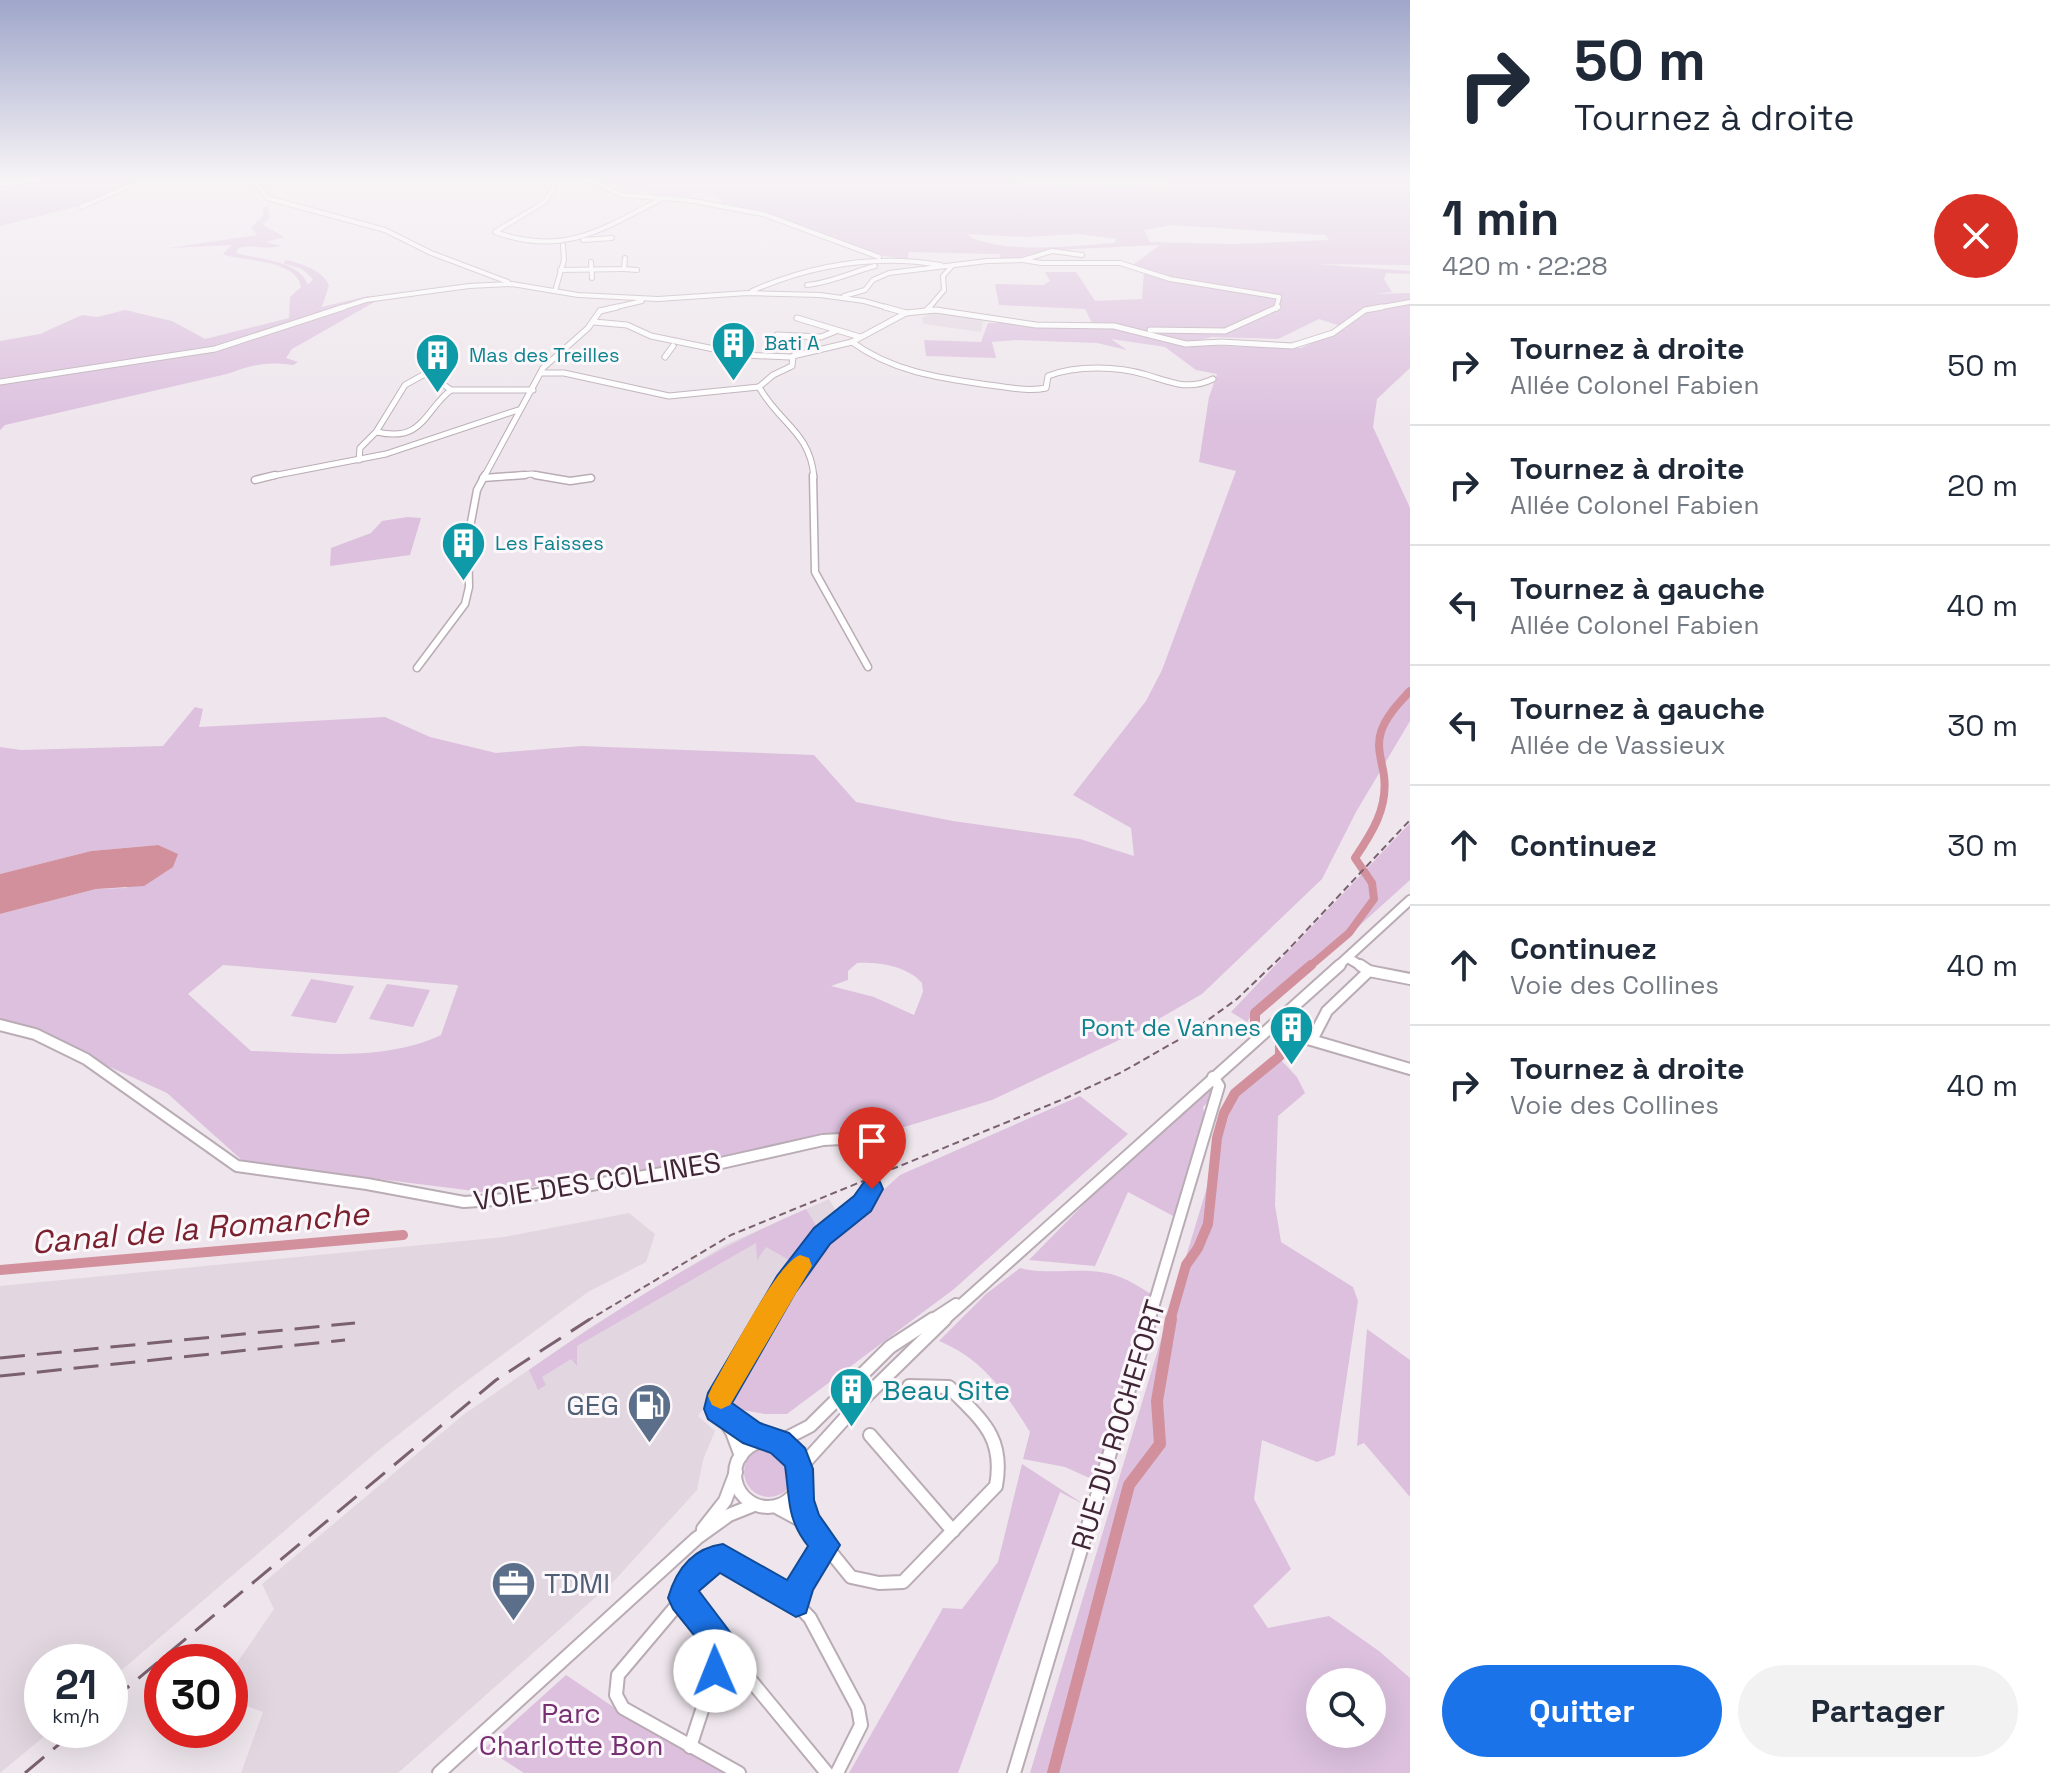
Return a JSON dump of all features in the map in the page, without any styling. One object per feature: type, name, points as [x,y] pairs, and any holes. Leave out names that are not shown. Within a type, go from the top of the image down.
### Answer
[{"type":"street","points":[[449,260],[512,284],[555,291],[594,303],[748,293],[839,298],[906,313]]},
{"type":"street","points":[[555,291],[564,260]]},
{"type":"street","points":[[624,269],[625,260]]},
{"type":"street","points":[[748,293],[787,277],[855,260]]},
{"type":"street","points":[[594,322],[627,325],[651,336],[743,355],[790,357],[852,342],[906,313],[927,310],[1036,325],[1227,330],[1274,311],[1279,297],[1170,279],[1125,263],[1023,260],[941,266],[898,260]]},
{"type":"street","points":[[591,262],[592,278]]},
{"type":"street","points":[[807,285],[822,284],[842,274],[875,266]]},
{"type":"street","points":[[839,298],[865,290],[880,276],[941,266]]},
{"type":"street","points":[[927,310],[944,290],[943,276],[952,266]]},
{"type":"street","points":[[560,270],[637,270]]},
{"type":"street","points":[[0,382],[215,349],[375,298],[512,284]]},
{"type":"street","points":[[417,668],[465,604],[469,587],[468,538],[474,501],[483,478],[518,410],[551,358],[594,322],[594,285]]},
{"type":"street","points":[[594,303],[646,299]]},
{"type":"street","points":[[1133,329],[1186,344],[1221,342],[1292,346],[1333,333],[1365,310],[1410,302]]},
{"type":"street","points":[[797,318],[829,324],[836,331],[860,337]]},
{"type":"street","points":[[777,335],[821,337],[836,331]]},
{"type":"street","points":[[852,342],[888,363],[925,377],[1037,390],[1046,388],[1050,375],[1060,368],[1152,375],[1163,382],[1193,385],[1213,379]]},
{"type":"street","points":[[665,357],[673,346]]},
{"type":"street","points":[[425,354],[436,364],[437,380],[451,390]]},
{"type":"street","points":[[541,373],[564,373],[669,396],[759,387],[773,375],[792,366],[790,357]]},
{"type":"street","points":[[359,460],[360,448],[377,432],[398,391],[417,376],[437,373]]},
{"type":"street","points":[[759,387],[770,406],[803,440],[812,454],[816,512],[815,572],[868,667]]},
{"type":"street","points":[[377,432],[394,434],[423,422],[430,417],[443,394],[451,390],[533,390]]},
{"type":"street","points":[[255,480],[295,469],[359,460],[518,410]]},
{"type":"street","points":[[483,478],[532,474],[570,481],[591,478]]},
{"type":"street","points":[[799,1469],[866,1392],[970,1295],[1275,1025],[1410,900]]},
{"type":"street","points":[[1348,958],[1369,971],[1410,979]]},
{"type":"street","points":[[1312,1040],[1327,1011],[1369,971]]},
{"type":"street","name":"VOIE DES COLLINES","points":[[0,1025],[35,1034],[86,1059],[237,1166],[367,1184],[464,1202],[508,1199],[721,1163],[823,1140],[860,1138],[869,1146],[873,1156],[874,1176],[868,1196],[822,1236],[786,1285],[759,1335],[721,1393],[718,1409]]},
{"type":"street","points":[[1275,1025],[1312,1040],[1410,1069]]},
{"type":"street","name":"RUE DU ROCHEFORT","points":[[1014,1773],[1219,1086],[1213,1077]]},
{"type":"street","points":[[697,1538],[725,1501],[741,1456],[748,1447],[774,1441],[810,1426],[890,1347],[970,1295]]},
{"type":"street","points":[[439,1773],[697,1538],[729,1515],[754,1505],[778,1508],[808,1524],[851,1577],[879,1583],[903,1582],[996,1486],[1001,1465],[998,1441],[949,1387],[909,1386]]},
{"type":"street","points":[[718,1409],[753,1434],[774,1441],[796,1458],[798,1489],[808,1524]]},
{"type":"street","points":[[718,1409],[732,1432],[741,1456]]},
{"type":"street","points":[[870,1435],[953,1531]]},
{"type":"street","points":[[737,1472],[745,1496],[754,1505]]},
{"type":"street","points":[[778,1508],[798,1489]]},
{"type":"street","points":[[796,1603],[799,1585],[826,1545]]},
{"type":"street","points":[[739,1773],[623,1708],[616,1695],[618,1675],[683,1598],[687,1584],[710,1560],[723,1558],[796,1603],[810,1618],[858,1708],[861,1725],[837,1773]]},
{"type":"street","points":[[683,1598],[827,1773]]},
{"type":"street","points":[[690,1747],[723,1646]]},
{"type":"shaded area","points":[[934,311],[984,317],[981,332],[923,324],[922,318]]},
{"type":"shaded area","points":[[158,845],[178,854],[173,867],[144,886],[96,889],[0,914],[0,874],[91,851]]},
{"type":"shaded area","points":[[829,1199],[839,1216],[820,1232],[698,1416],[715,1431],[703,1460],[697,1490],[615,1580],[398,1773],[241,1773],[263,1712],[248,1707],[248,1647],[274,1609],[262,1584],[463,1415],[591,1327],[725,1245]]},
{"type":"shaded area","points":[[629,1213],[655,1234],[646,1262],[588,1292],[460,1386],[379,1450],[152,1644],[144,1644],[144,1651],[128,1665],[128,1644],[24,1644],[24,1748],[30,1748],[0,1773],[0,1286],[504,1237]]},
{"type":"green space","points":[[248,260],[267,260],[287,266],[296,270],[308,285],[313,279],[302,269],[283,263],[286,260],[317,272],[329,285],[322,307],[368,296],[378,300],[292,349],[286,358],[298,362],[293,365],[275,363],[252,366],[5,425],[0,430],[0,341],[40,334],[82,315],[97,317],[125,310],[172,321],[205,339],[289,318],[290,297],[301,287],[298,278],[282,267]]},
{"type":"green space","points":[[1140,260],[1410,260],[1410,265],[1316,264],[1410,271],[1410,274],[1386,273],[1384,279],[1392,292],[1375,294],[1410,293],[1410,368],[1377,399],[1373,427],[1410,508],[1410,721],[1356,812],[1322,879],[1202,994],[1136,1032],[992,1100],[872,1137],[851,1131],[699,1161],[490,1193],[244,1162],[167,1093],[55,1042],[0,1022],[0,914],[96,889],[126,888],[158,845],[91,851],[0,874],[0,747],[21,750],[163,746],[195,707],[203,709],[199,727],[385,717],[430,737],[496,753],[581,746],[814,755],[856,802],[953,821],[1080,839],[1134,856],[1131,828],[1073,795],[1146,701],[1162,670],[1236,471],[1199,462],[1209,397],[1217,374],[1196,370],[1165,347],[1111,339],[1127,350],[1097,343],[1015,340],[992,342],[996,358],[926,356],[924,340],[981,342],[988,323],[1092,323],[1085,309],[999,305],[995,284],[1043,285],[1050,281],[1045,272],[1076,272],[1095,301],[1142,299],[1144,270],[1133,265]],"holes":[[[1319,319],[1347,328],[1301,348],[1181,345],[1212,337],[1278,339]],[[857,963],[874,963],[901,969],[916,977],[922,983],[923,992],[914,1015],[874,997],[831,986],[848,980],[848,971]],[[223,965],[458,986],[441,1035],[396,1049],[348,1054],[251,1051],[188,994]]]},
{"type":"green space","points":[[421,518],[410,555],[330,566],[331,548],[371,533],[382,521]]},
{"type":"green space","points":[[1410,823],[1410,880],[1266,1010],[1258,1006],[1247,1022],[1231,1012]]},
{"type":"green space","points":[[311,979],[354,986],[336,1023],[291,1016]]},
{"type":"green space","points":[[387,984],[430,990],[413,1027],[369,1019]]},
{"type":"green space","points":[[1280,1059],[1297,1077],[1305,1093],[1278,1116],[1275,1205],[1281,1242],[1353,1287],[1358,1301],[1335,1455],[1317,1462],[1262,1440],[1254,1499],[1291,1569],[1253,1606],[1268,1628],[1329,1616],[1379,1651],[1410,1678],[1410,1773],[1030,1773],[1234,1098]]},
{"type":"green space","points":[[1210,1089],[1212,1098],[1203,1107],[1205,1117],[1177,1218],[1128,1192],[1095,1266],[1029,1260],[1089,1199]]},
{"type":"green space","points":[[1080,1096],[1128,1134],[954,1289],[787,1414],[736,1409],[730,1392],[798,1278],[825,1243],[900,1175]]},
{"type":"green space","points":[[806,1209],[820,1232],[798,1265],[766,1247],[757,1260],[756,1243],[577,1346],[577,1366],[571,1359],[542,1377],[546,1385],[538,1390],[529,1370],[562,1347],[698,1262]]},
{"type":"green space","points":[[1020,1268],[1111,1274],[1151,1294],[1096,1481],[1065,1467],[1023,1459],[1030,1432],[1011,1403],[981,1367],[955,1348],[939,1341],[986,1294]]},
{"type":"green space","points":[[1367,1329],[1410,1360],[1410,1497],[1364,1443],[1357,1446]]},
{"type":"green space","points":[[769,1447],[786,1455],[794,1472],[786,1489],[769,1497],[752,1489],[744,1472],[752,1455]]},
{"type":"green space","points":[[1022,1464],[1085,1505],[1060,1492],[958,1773],[849,1773],[943,1608],[962,1609],[998,1562]]},
{"type":"green space","name":"Parc Charlotte Bon","points":[[566,1675],[615,1708],[729,1773],[524,1773],[485,1748]]},
{"type":"waterway","name":"Canal de la Romanche","points":[[1309,967],[1349,933],[1374,899],[1372,883],[1355,858],[1373,830],[1384,799],[1379,749],[1381,732],[1389,715],[1410,691]]},
{"type":"waterway","name":"Canal de la Romanche","points":[[1255,1022],[1255,1013],[1311,965]]},
{"type":"waterway","name":"Canal de la Romanche","points":[[1170,1321],[1186,1265],[1198,1248],[1208,1224],[1217,1138],[1224,1113],[1235,1093],[1280,1056],[1280,1045]]},
{"type":"waterway","name":"Canal de la Romanche","points":[[0,1270],[403,1235]]},
{"type":"waterway","name":"Canal de la Romanche","points":[[1053,1773],[1129,1485],[1160,1444],[1157,1401],[1171,1319]]},
{"type":"railway","points":[[587,1321],[731,1235],[1066,1098],[1122,1072],[1187,1035],[1237,999],[1286,952],[1410,820]]},
{"type":"railway","points":[[128,1687],[496,1380],[590,1319]]},
{"type":"railway","points":[[0,1358],[355,1323]]},
{"type":"railway","points":[[0,1376],[345,1340]]},
{"type":"railway","points":[[25,1773],[55,1748]]},
{"type":"slow traffic","points":[[721,1396],[800,1266]]},
{"type":"place","name":"Bati A","points":[[733,382]]},
{"type":"place","name":"Mas des Treilles","points":[[438,394]]},
{"type":"place","name":"Les Faisses","points":[[464,582]]},
{"type":"place","name":"Pont de Vannes","points":[[1292,1067]]},
{"type":"place","name":"Beau Site","points":[[851,1429]]},
{"type":"place","name":"GEG","points":[[650,1444]]},
{"type":"place","name":"TDMI","points":[[513,1622]]},
{"type":"route","points":[[715,1671],[723,1646],[683,1598],[687,1584],[710,1560],[723,1558],[796,1603],[799,1585],[826,1545],[808,1524],[800,1500],[796,1458],[779,1442],[753,1434],[718,1409],[721,1393],[759,1335],[786,1285],[822,1236],[862,1204],[872,1189]]}]
